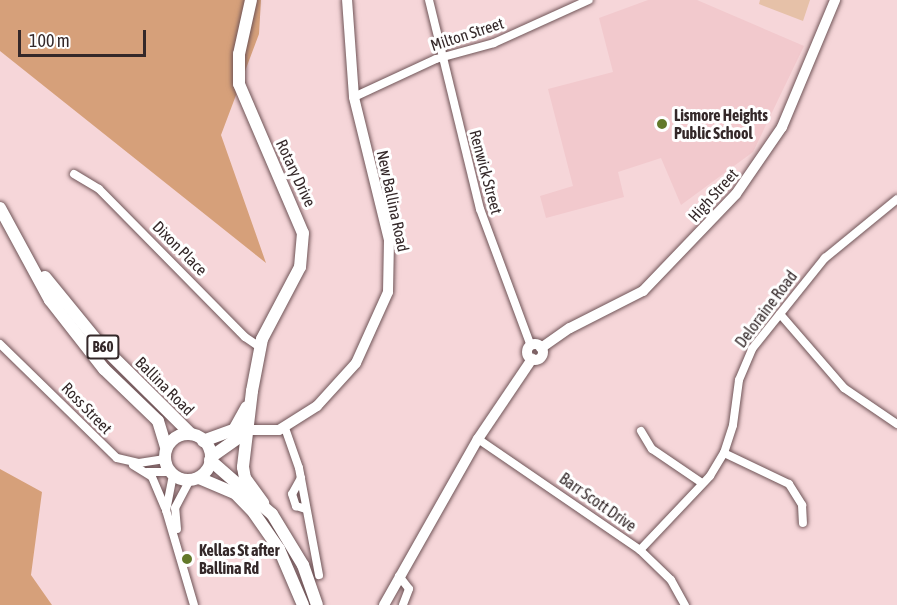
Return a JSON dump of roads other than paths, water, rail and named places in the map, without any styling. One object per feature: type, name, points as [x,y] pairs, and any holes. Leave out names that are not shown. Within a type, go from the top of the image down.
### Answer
[{"type":"main road","name":"Rotary Drive","points":[[251,0],[239,54],[239,84],[303,233],[300,267],[260,347],[252,391],[243,473],[263,503]]},
{"type":"main road","name":"Ballina Road","points":[[0,208],[25,250],[50,300],[78,339],[158,422],[166,454]]},
{"type":"main road","name":"Ballina Road","points":[[25,250],[98,342],[191,434]]},
{"type":"main road","name":"Rotary Drive","points":[[234,430],[252,391]]},
{"type":"main road","points":[[234,430],[203,441],[211,459],[263,503],[289,538],[317,605]]},
{"type":"main road","points":[[194,479],[211,459],[248,431]]},
{"type":"main road","name":"B60","points":[[191,434],[203,441]]},
{"type":"main road","points":[[166,454],[177,437],[191,434]]},
{"type":"main road","name":"B60","points":[[166,454],[171,474]]},
{"type":"main road","points":[[171,474],[235,493],[254,513],[279,549],[303,605]]},
{"type":"street","name":"New Ballina Road","points":[[234,430],[285,428],[317,406],[345,378],[375,327],[388,292],[389,240],[354,97],[346,0]]},
{"type":"street","name":"Renwick Street","points":[[429,0],[441,57],[489,240],[536,347]]},
{"type":"street","name":"Milton Street","points":[[354,97],[441,57],[494,43],[590,0]]},
{"type":"street","name":"High Street","points":[[478,439],[532,359],[542,357],[536,347],[643,291],[736,195],[782,127],[835,0]]},
{"type":"street","name":"Dixon Place","points":[[74,174],[99,189],[245,337],[260,347]]},
{"type":"street","name":"Deloraine Road","points":[[640,550],[702,483],[724,453],[745,363],[780,314],[825,258],[897,199]]},
{"type":"street","points":[[780,314],[844,388],[897,424]]},
{"type":"street","name":"Ross Street","points":[[0,344],[108,451],[147,471]]},
{"type":"street","points":[[285,428],[301,478],[319,575]]},
{"type":"street","points":[[641,431],[651,448],[702,483]]},
{"type":"street","points":[[384,604],[478,439]]},
{"type":"street","name":"Barr Scott Drive","points":[[478,439],[640,550],[671,580],[685,605]]},
{"type":"street","points":[[724,453],[789,484],[802,505],[803,523]]},
{"type":"street","points":[[130,463],[166,454]]},
{"type":"street","points":[[147,471],[171,474],[166,510]]},
{"type":"street","points":[[147,471],[166,510],[194,605]]},
{"type":"street","points":[[180,553],[175,508],[194,479]]},
{"type":"street","points":[[399,576],[410,589],[403,605]]},
{"type":"place","name":"Lismore Heights Public School","points":[[662,124]]},
{"type":"place","name":"Kellas St after Ballina Rd","points":[[187,559]]}]
